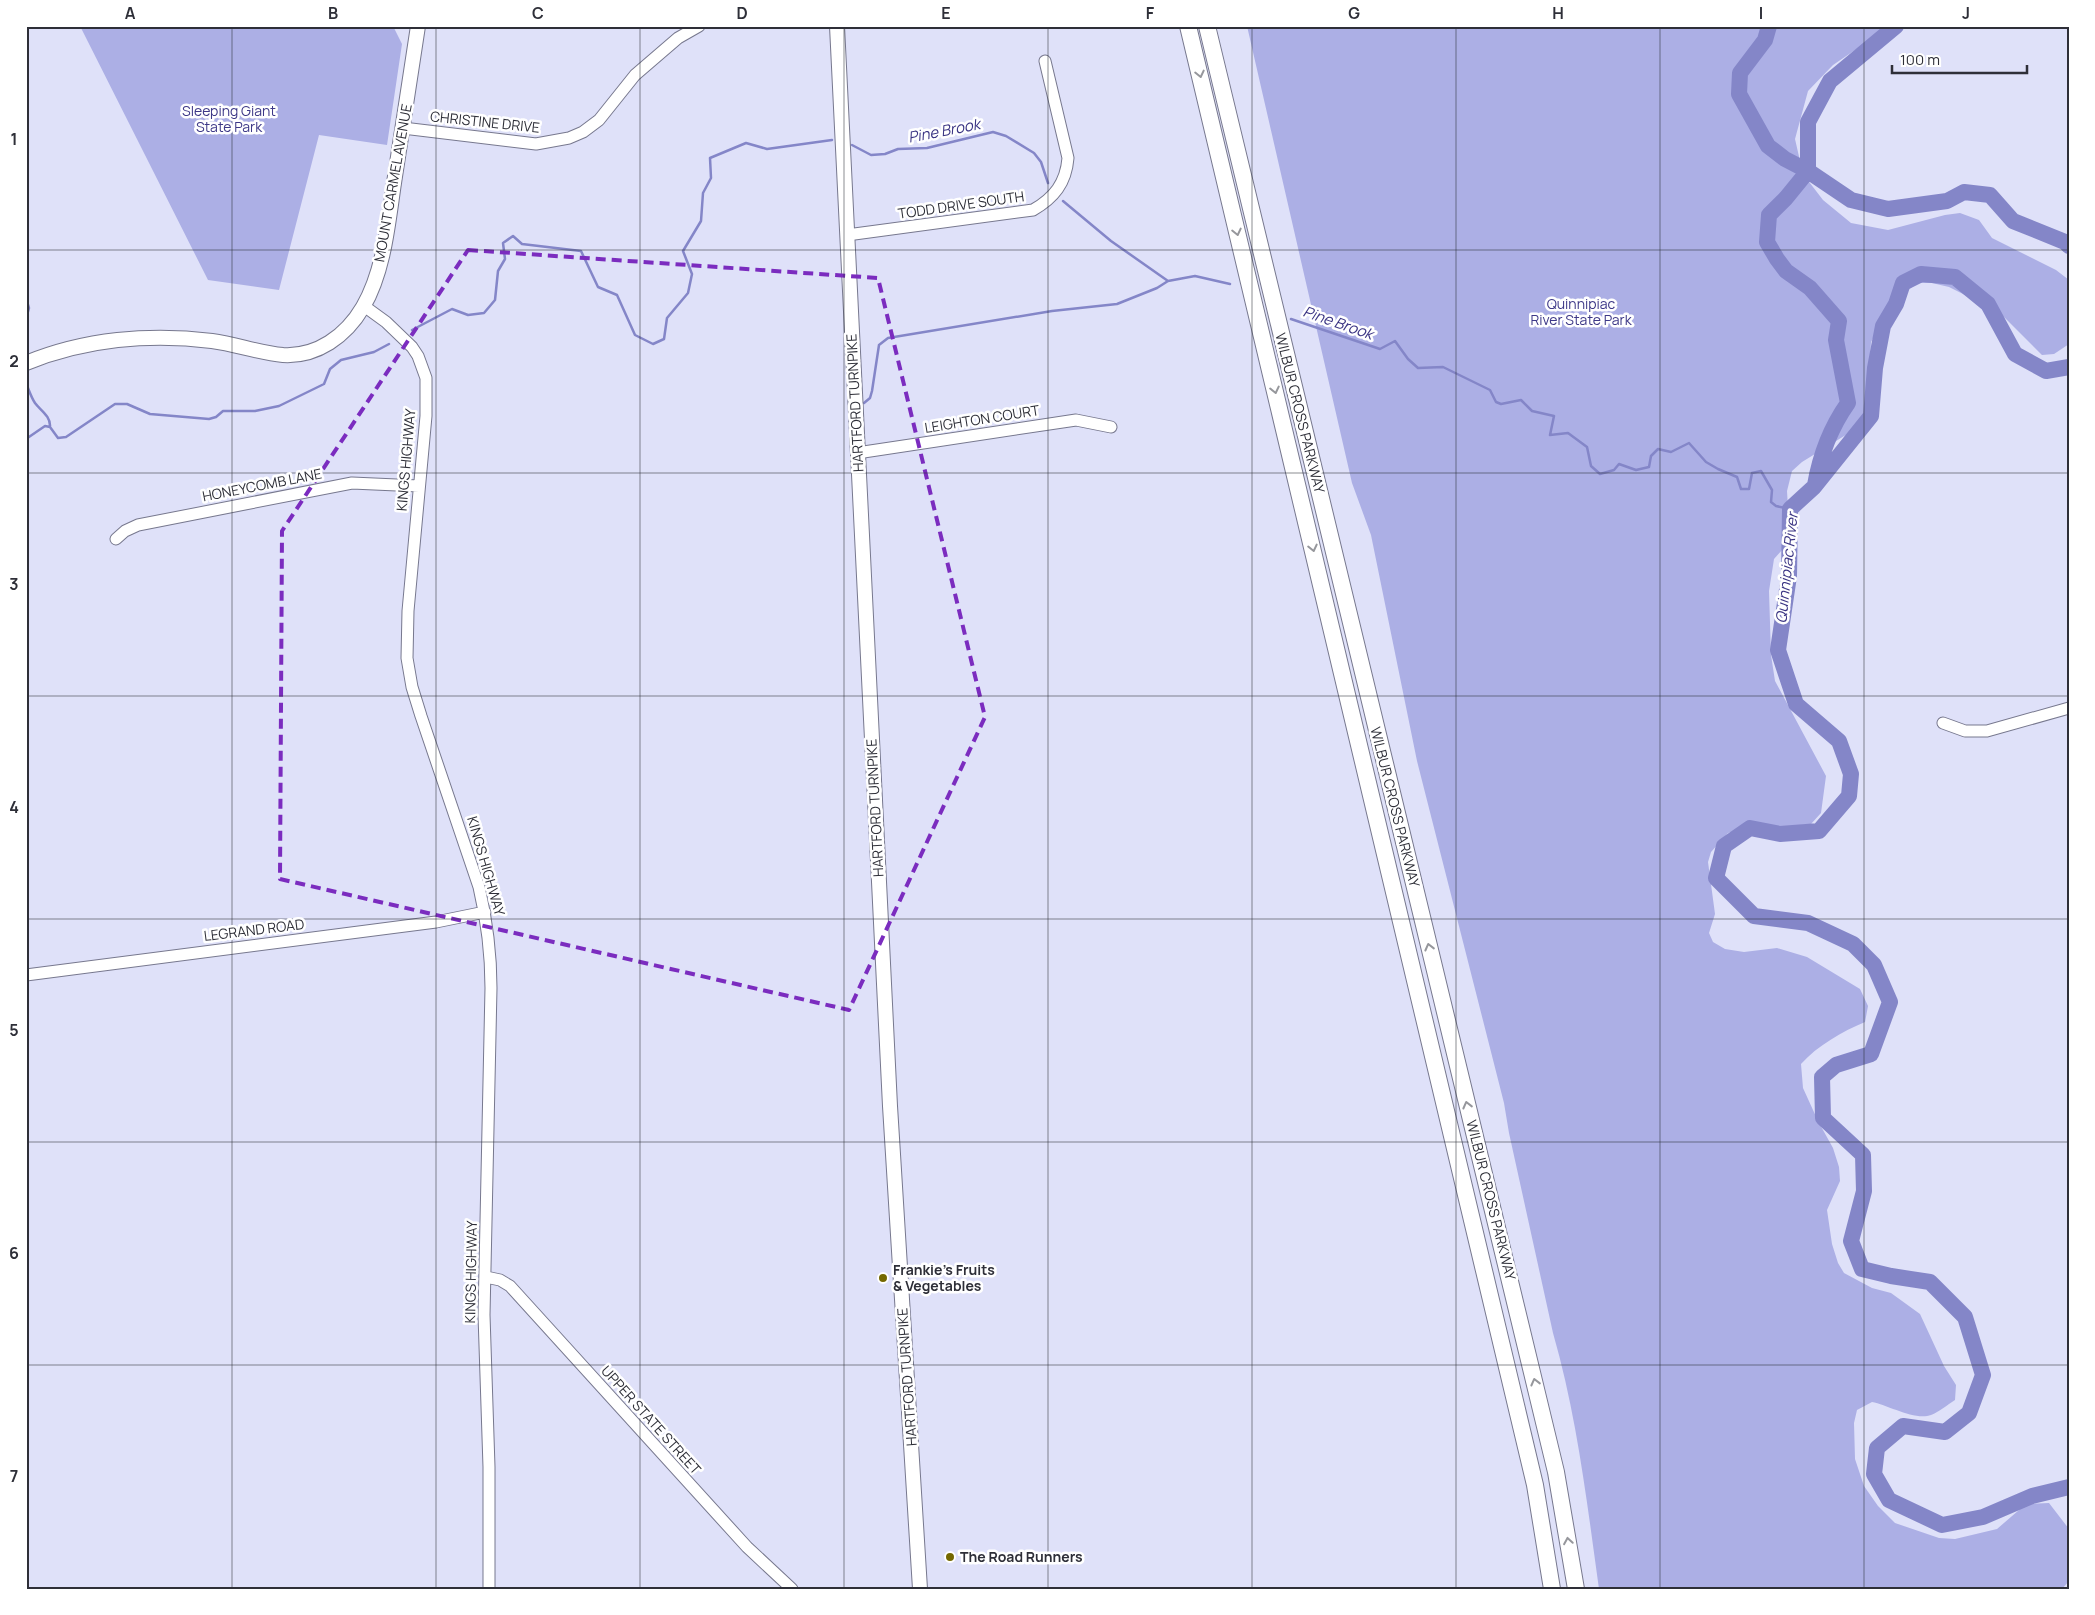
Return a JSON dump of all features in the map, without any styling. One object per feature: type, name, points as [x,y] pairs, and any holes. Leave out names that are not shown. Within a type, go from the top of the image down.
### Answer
[{"type":"highway","name":"WILBUR CROSS PARKWAY","points":[[1188,26],[1532,1475],[1552,1589]]},
{"type":"highway","name":"WILBUR CROSS PARKWAY","points":[[1207,26],[1554,1462],[1576,1589]]},
{"type":"main road","name":"MOUNT CARMEL AVENUE","points":[[26,363],[75,347],[132,339],[190,339],[220,342],[281,354],[315,351],[330,342],[356,317],[364,306],[377,272],[384,246],[418,26]]},
{"type":"main road","name":"HARTFORD TURNPIKE","points":[[836,26],[891,1115],[920,1589]]},
{"type":"street","name":"CHRISTINE DRIVE","points":[[403,128],[536,144],[569,138],[583,132],[599,120],[641,69],[678,38],[699,26]]},
{"type":"street","name":"TODD DRIVE SOUTH","points":[[847,235],[1033,210],[1047,202],[1061,185],[1067,172],[1068,158],[1045,61]]},
{"type":"street","name":"KINGS HIGHWAY","points":[[364,306],[376,313],[405,340],[418,356],[424,370],[427,400],[407,628],[409,670],[421,716],[473,866],[485,912],[490,947],[491,988],[484,1328],[489,1458],[489,1589]]},
{"type":"street","name":"LEIGHTON COURT","points":[[857,453],[1076,420],[1111,427]]},
{"type":"street","name":"HONEYCOMB LANE","points":[[116,539],[125,531],[138,525],[352,483],[419,486]]},
{"type":"street","points":[[1943,723],[1965,731],[1988,731],[2069,708]]},
{"type":"street","name":"LEGRAND ROAD","points":[[26,975],[436,922],[485,912]]},
{"type":"street","name":"UPPER STATE STREET","points":[[486,1277],[500,1280],[510,1286],[747,1547],[792,1589]]},
{"type":"highlighted area","points":[[468,250],[878,278],[985,717],[849,1010],[280,879],[282,531]]},
{"type":"green space","name":"Sleeping Giant State Park","points":[[80,26],[393,26],[402,44],[387,145],[319,135],[279,290],[208,280]]},
{"type":"green space","name":"Quinnipiac River State Park","points":[[1247,26],[1899,26],[1858,48],[1833,65],[1808,91],[1795,139],[1803,174],[1823,200],[1851,223],[1888,230],[1945,215],[1960,213],[1979,220],[1992,238],[2056,270],[2069,280],[2069,344],[2054,354],[2042,355],[1999,312],[1949,287],[1932,283],[1918,283],[1895,299],[1871,342],[1870,360],[1875,393],[1873,402],[1849,433],[1802,462],[1792,471],[1787,491],[1790,541],[1774,559],[1769,591],[1771,655],[1775,681],[1826,776],[1821,813],[1811,824],[1781,827],[1751,826],[1728,833],[1711,852],[1708,862],[1715,914],[1709,933],[1713,942],[1725,949],[1744,952],[1777,948],[1807,957],[1860,989],[1868,1006],[1865,1022],[1831,1040],[1807,1057],[1801,1064],[1803,1088],[1833,1148],[1839,1167],[1840,1181],[1827,1210],[1832,1244],[1838,1263],[1844,1273],[1872,1288],[1891,1293],[1920,1314],[1944,1366],[1956,1385],[1955,1400],[1931,1415],[1917,1416],[1872,1402],[1857,1410],[1854,1423],[1855,1459],[1864,1486],[1878,1506],[1895,1523],[1939,1538],[1955,1539],[1997,1529],[2026,1504],[2049,1503],[2069,1529],[2069,1581],[2062,1589],[1599,1589],[1586,1492],[1569,1396],[1553,1333],[1504,1103],[1417,761],[1371,535],[1352,483]]},
{"type":"waterway","name":"Quinnipiac River","points":[[1769,26],[1765,40],[1740,73],[1739,94],[1768,146],[1785,159],[1808,171],[1769,215],[1767,242],[1786,271],[1810,288],[1839,321],[1836,340],[1848,403],[1836,422],[1827,442],[1815,485]]},
{"type":"waterway","name":"Quinnipiac River","points":[[1896,26],[1830,81],[1808,122],[1808,171],[1851,200],[1888,209],[1947,201],[1964,192],[1990,195],[2013,221],[2065,242],[2069,246]]},
{"type":"waterway","name":"Pine Brook","points":[[852,145],[871,155],[885,154],[898,149],[927,148],[993,132],[1006,136],[1034,153],[1041,162],[1048,183]]},
{"type":"waterway","name":"Pine Brook","points":[[412,330],[452,309],[468,315],[484,313],[495,300],[498,271],[505,259],[503,243],[513,236],[522,244],[581,251],[598,287],[617,295],[635,335],[653,344],[664,339],[667,318],[688,293],[692,274],[683,251],[701,221],[703,193],[711,178],[710,158],[746,143],[767,149],[832,140]]},
{"type":"waterway","name":"Pine Brook","points":[[1063,201],[1111,241],[1168,281],[1195,276],[1230,284]]},
{"type":"waterway","name":"Quinnipiac River","points":[[2069,367],[2046,371],[2015,354],[1988,304],[1955,277],[1921,274],[1903,283],[1896,304],[1883,326],[1875,368],[1871,416],[1814,487],[1790,509],[1789,576],[1778,650],[1796,704],[1839,741],[1851,774],[1849,796],[1819,831],[1780,834],[1750,828],[1724,846],[1716,878],[1754,916],[1808,923],[1853,944],[1874,965],[1890,1002],[1871,1054],[1836,1065],[1822,1077],[1823,1118],[1863,1155],[1864,1191],[1851,1241],[1862,1269],[1930,1282],[1965,1317],[1983,1375],[1969,1413],[1945,1432],[1903,1426],[1877,1448],[1874,1474],[1889,1500],[1942,1525],[1983,1517],[2032,1496],[2069,1487]]},
{"type":"waterway","points":[[864,403],[870,398],[872,391],[879,345],[888,338],[1052,311],[1117,304],[1157,288],[1168,281]]},
{"type":"waterway","points":[[26,298],[29,308],[26,319]]},
{"type":"waterway","name":"Pine Brook","points":[[1291,319],[1380,349],[1395,341],[1408,359],[1418,368],[1443,367],[1490,390],[1496,402],[1501,404],[1521,400],[1532,411],[1554,416],[1550,435],[1568,433],[1587,447],[1591,466],[1600,474],[1614,470],[1619,464],[1636,470],[1649,467],[1651,456],[1658,449],[1671,452],[1689,443],[1706,462],[1737,477],[1741,489],[1749,489],[1752,473],[1761,471],[1772,490],[1771,502],[1776,506],[1790,509]]},
{"type":"waterway","name":"Pine Brook","points":[[26,439],[45,426],[50,427],[58,438],[66,437],[115,404],[127,404],[150,414],[209,419],[216,417],[223,411],[255,411],[279,406],[324,384],[330,369],[341,360],[374,352],[389,344]]},
{"type":"waterway","points":[[26,383],[35,403],[49,420],[50,427]]},
{"type":"place","name":"Frankie's Fruits & Vegetables","points":[[883,1278]]},
{"type":"place","name":"The Road Runners","points":[[950,1557]]}]
